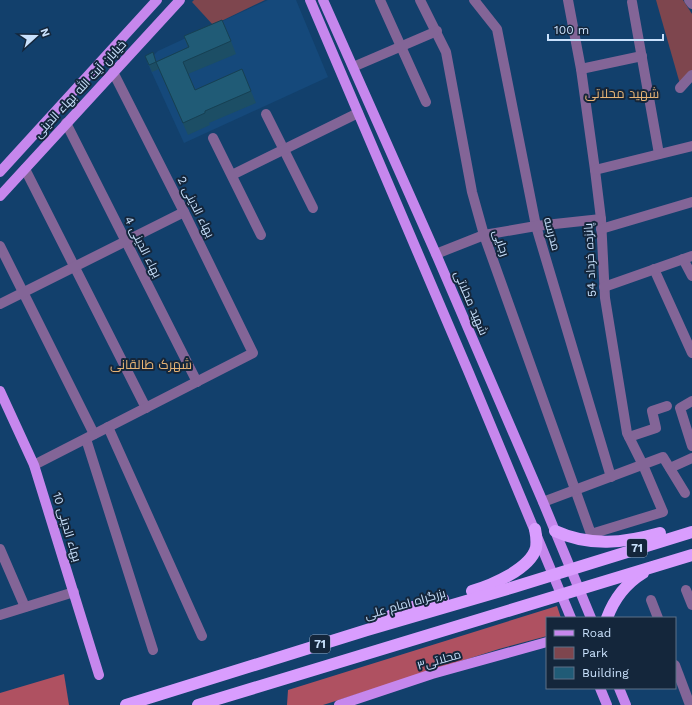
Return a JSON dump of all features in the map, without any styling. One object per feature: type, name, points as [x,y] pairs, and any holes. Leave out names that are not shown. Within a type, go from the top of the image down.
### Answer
[{"type":"highway","points":[[555,531],[577,539],[621,542],[659,534],[692,524]]},
{"type":"highway","points":[[367,630],[398,611],[484,587],[512,572],[531,559],[536,547],[535,529]]},
{"type":"highway","name":"بزرگراه امام علی","points":[[126,705],[367,630],[514,587],[692,532]]},
{"type":"highway","name":"71","points":[[198,705],[692,555]]},
{"type":"highway","points":[[607,617],[614,602],[624,588],[652,567]]},
{"type":"main road","name":"خیابان آیت الله بهاء الدینی","points":[[0,172],[157,0]]},
{"type":"main road","name":"خیابان آیت الله بهاء الدینی","points":[[0,196],[180,0]]},
{"type":"main road","points":[[310,0],[535,529],[571,617]]},
{"type":"main road","name":"شهید محلاتی","points":[[323,0],[436,254],[543,502],[591,617]]},
{"type":"main road","name":"بهاء الدینی 10","points":[[0,391],[34,465],[99,674]]},
{"type":"main road","name":"محلاتی۳","points":[[339,705],[432,674],[546,642]]},
{"type":"main road","points":[[600,689],[608,705]]},
{"type":"main road","points":[[619,689],[626,705]]},
{"type":"street","points":[[380,0],[426,102]]},
{"type":"street","name":"رجایی","points":[[420,0],[437,31],[446,52],[472,192],[484,235],[591,534],[664,512]]},
{"type":"street","name":"مدرسه","points":[[474,0],[497,29],[536,226],[611,477]]},
{"type":"street","name":"پانزده خرداد 54","points":[[568,0],[595,170],[601,224],[604,287],[628,433],[644,465],[664,512]]},
{"type":"street","points":[[689,0],[692,4]]},
{"type":"street","points":[[632,2],[659,154]]},
{"type":"street","points":[[353,67],[437,31]]},
{"type":"street","points":[[580,69],[642,56]]},
{"type":"street","name":"بهاء الدینی 2","points":[[113,72],[253,353],[197,382]]},
{"type":"street","points":[[680,88],[692,75]]},
{"type":"street","points":[[232,175],[358,112]]},
{"type":"street","points":[[266,114],[313,208]]},
{"type":"street","name":"بهاء الدینی 4","points":[[66,123],[197,382]]},
{"type":"street","points":[[213,138],[261,235]]},
{"type":"street","points":[[595,170],[692,146]]},
{"type":"street","points":[[25,169],[146,408]]},
{"type":"street","points":[[436,254],[484,235],[536,226],[601,224],[692,202]]},
{"type":"street","points":[[0,304],[184,212]]},
{"type":"street","points":[[0,246],[90,436],[152,650]]},
{"type":"street","points":[[604,287],[688,257],[692,276]]},
{"type":"street","points":[[654,269],[692,353]]},
{"type":"street","points":[[34,465],[197,382]]},
{"type":"street","points":[[692,401],[680,408],[692,446]]},
{"type":"street","points":[[629,437],[656,428],[652,411],[667,406]]},
{"type":"street","points":[[108,427],[202,636]]},
{"type":"street","points":[[543,502],[663,457],[685,493]]},
{"type":"street","points":[[670,468],[692,458]]},
{"type":"street","points":[[0,549],[25,607]]},
{"type":"street","points":[[686,590],[692,605]]},
{"type":"street","points":[[0,615],[74,592]]},
{"type":"street","points":[[651,600],[658,617]]},
{"type":"street","points":[[676,668],[690,705]]},
{"type":"shaded area","points":[[268,0],[296,0],[328,77],[184,143],[147,62],[158,51]]},
{"type":"shaded area","points":[[557,606],[561,617],[546,617],[546,636],[499,649],[323,705],[287,705],[288,690]]},
{"type":"shaded area","points":[[64,674],[69,705],[0,705],[0,693]]},
{"type":"green space","points":[[194,0],[265,0],[213,25],[192,2]]},
{"type":"green space","points":[[656,0],[683,0],[692,14],[692,71],[680,84]]},
{"type":"building","points":[[222,20],[231,41],[183,62],[195,90],[242,69],[251,91],[205,111],[205,113],[183,123],[156,62],[189,47],[184,36]]},
{"type":"building","points":[[153,52],[156,62],[149,65],[145,56]]},
{"type":"district","name":"شهید محلاتی","points":[[622,93]]},
{"type":"district","name":"شهرک طالقانی","points":[[151,364]]}]
